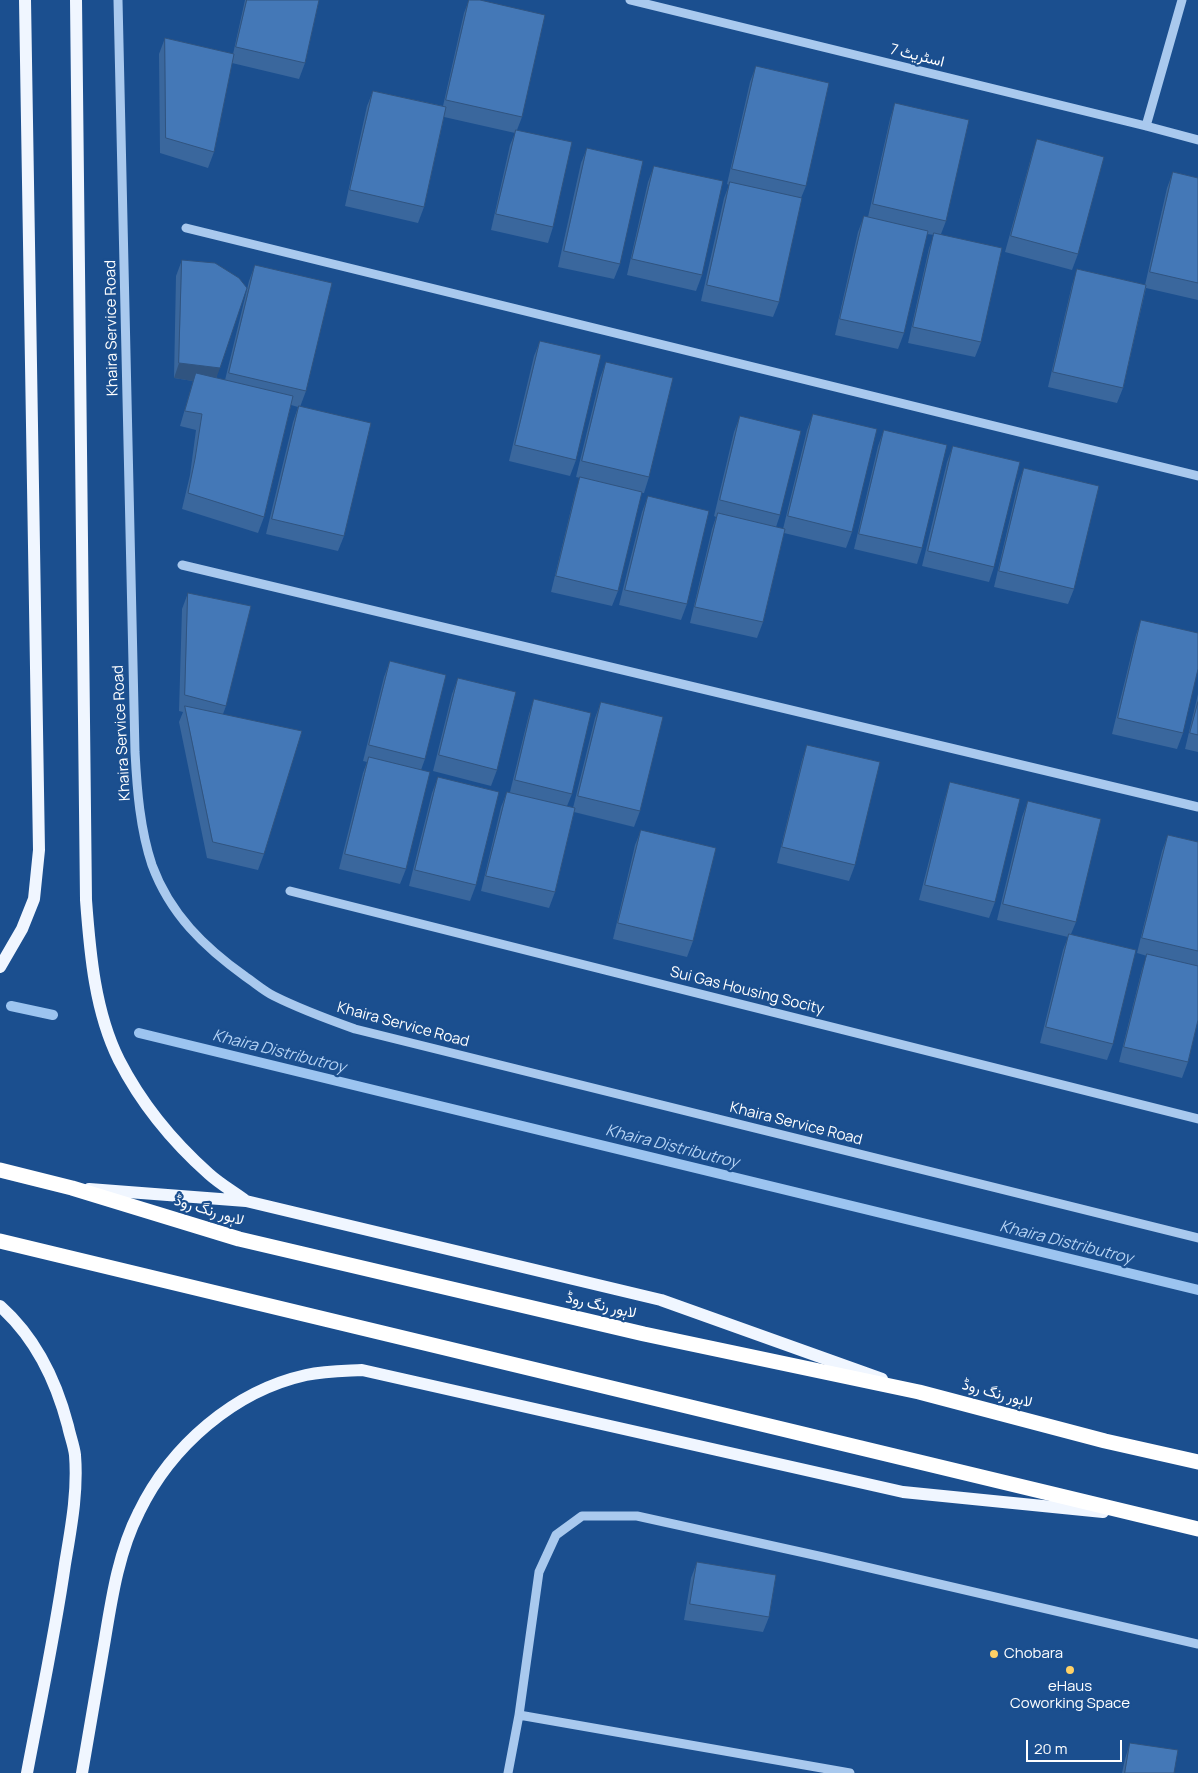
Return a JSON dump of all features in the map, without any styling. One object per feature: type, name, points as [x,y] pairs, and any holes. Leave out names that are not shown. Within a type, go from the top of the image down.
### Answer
[{"type":"highway","name":"لاہور رنگ روڈ","points":[[0,1170],[72,1188],[239,1239],[644,1334],[919,1392],[1104,1441],[1198,1462]]},
{"type":"highway","points":[[0,1241],[1198,1530]]},
{"type":"main road","points":[[0,967],[22,929],[34,899],[39,850],[25,0]]},
{"type":"main road","points":[[76,0],[86,900],[89,943],[105,1022],[124,1069],[145,1102],[166,1130],[187,1153],[210,1175],[246,1201]]},
{"type":"main road","points":[[72,1188],[246,1201],[661,1300],[919,1392]]},
{"type":"main road","points":[[0,1306],[12,1317],[34,1344],[54,1380],[75,1454],[76,1493],[60,1603],[27,1773]]},
{"type":"main road","points":[[82,1773],[114,1588],[126,1542],[138,1512],[158,1479],[181,1450],[205,1426],[248,1398],[277,1384],[306,1376],[332,1371],[362,1370],[903,1492],[1138,1515]]},
{"type":"street","name":"Khaira Service Road","points":[[118,0],[134,742],[138,794],[144,834],[152,864],[159,881],[179,915],[197,938],[272,996],[318,1016],[355,1029],[1198,1238]]},
{"type":"street","name":"اسٹریٹ 7","points":[[630,0],[1198,140]]},
{"type":"street","points":[[1146,126],[1182,0]]},
{"type":"street","points":[[186,228],[1198,476]]},
{"type":"street","points":[[182,565],[1198,807]]},
{"type":"street","name":"Sui Gas Housing Socity","points":[[290,891],[1198,1119]]},
{"type":"street","points":[[508,1773],[519,1715],[539,1572],[556,1535],[582,1516],[637,1516],[1198,1644]]},
{"type":"street","points":[[519,1715],[850,1773]]},
{"type":"building","points":[[247,0],[319,0],[305,63],[236,47]]},
{"type":"building","points":[[469,0],[480,0],[545,15],[522,117],[446,100]]},
{"type":"building","points":[[165,38],[234,54],[214,152],[166,138]]},
{"type":"building","points":[[756,66],[829,83],[806,186],[732,169]]},
{"type":"building","points":[[373,91],[446,107],[424,207],[350,190]]},
{"type":"building","points":[[895,103],[969,120],[946,221],[873,204]]},
{"type":"building","points":[[516,130],[572,142],[553,227],[496,214]]},
{"type":"building","points":[[1037,139],[1104,157],[1078,254],[1011,236]]},
{"type":"building","points":[[587,148],[643,161],[620,264],[564,251]]},
{"type":"building","points":[[654,166],[723,181],[702,275],[632,259]]},
{"type":"building","points":[[1173,172],[1198,178],[1198,283],[1150,272]]},
{"type":"building","points":[[730,182],[802,198],[779,302],[707,285]]},
{"type":"building","points":[[864,216],[928,231],[904,333],[840,319]]},
{"type":"building","points":[[934,233],[1002,248],[981,342],[913,327]]},
{"type":"building","points":[[182,260],[215,263],[239,278],[247,288],[220,368],[179,363]]},
{"type":"building","points":[[255,265],[332,283],[306,391],[229,373]]},
{"type":"building","points":[[1077,269],[1146,285],[1123,388],[1053,372]]},
{"type":"building","points":[[540,341],[601,355],[576,460],[515,445]]},
{"type":"building","points":[[606,362],[673,378],[649,477],[582,461]]},
{"type":"building","points":[[196,373],[293,396],[264,517],[188,493],[202,414],[185,411]]},
{"type":"building","points":[[299,406],[371,423],[344,536],[272,519]]},
{"type":"building","points":[[813,414],[877,429],[852,532],[788,516]]},
{"type":"building","points":[[740,416],[801,431],[780,515],[720,500]]},
{"type":"building","points":[[884,430],[947,445],[922,548],[859,534]]},
{"type":"building","points":[[953,446],[1020,462],[994,567],[928,551]]},
{"type":"building","points":[[1024,468],[1099,486],[1074,589],[999,571]]},
{"type":"building","points":[[580,477],[642,492],[618,591],[556,576]]},
{"type":"building","points":[[648,496],[709,511],[687,604],[625,590]]},
{"type":"building","points":[[718,513],[785,529],[763,622],[695,607]]},
{"type":"building","points":[[188,593],[251,606],[226,706],[185,695]]},
{"type":"building","points":[[1141,620],[1198,633],[1198,669],[1183,733],[1118,718]]},
{"type":"building","points":[[390,661],[446,675],[425,759],[369,745]]},
{"type":"building","points":[[458,678],[516,692],[497,770],[439,755]]},
{"type":"building","points":[[534,699],[591,713],[572,794],[515,780]]},
{"type":"building","points":[[601,702],[663,717],[640,811],[578,796]]},
{"type":"building","points":[[1198,702],[1198,735],[1190,733]]},
{"type":"building","points":[[185,706],[302,731],[264,854],[213,842]]},
{"type":"building","points":[[807,745],[880,762],[855,865],[782,847]]},
{"type":"building","points":[[369,757],[430,772],[406,869],[345,854]]},
{"type":"building","points":[[438,777],[499,792],[476,885],[415,870]]},
{"type":"building","points":[[950,782],[1020,799],[995,902],[925,885]]},
{"type":"building","points":[[507,792],[575,808],[555,892],[486,876]]},
{"type":"building","points":[[1028,801],[1101,819],[1076,922],[1003,904]]},
{"type":"building","points":[[641,830],[716,848],[693,941],[618,923]]},
{"type":"building","points":[[1168,835],[1198,842],[1198,951],[1142,938]]},
{"type":"building","points":[[1069,934],[1136,950],[1113,1044],[1046,1027]]},
{"type":"building","points":[[1147,954],[1198,966],[1198,1020],[1188,1062],[1124,1047]]},
{"type":"building","points":[[697,1562],[776,1575],[769,1617],[690,1604]]},
{"type":"building","points":[[1130,1743],[1178,1750],[1174,1773],[1125,1773]]},
{"type":"waterway","name":"Khaira Distributroy","points":[[11,1006],[53,1015]]},
{"type":"waterway","name":"Khaira Distributroy","points":[[139,1033],[1198,1290]]},
{"type":"place","name":"Chobara","points":[[994,1654]]},
{"type":"place","name":"eHaus Coworking Space","points":[[1070,1670]]}]
